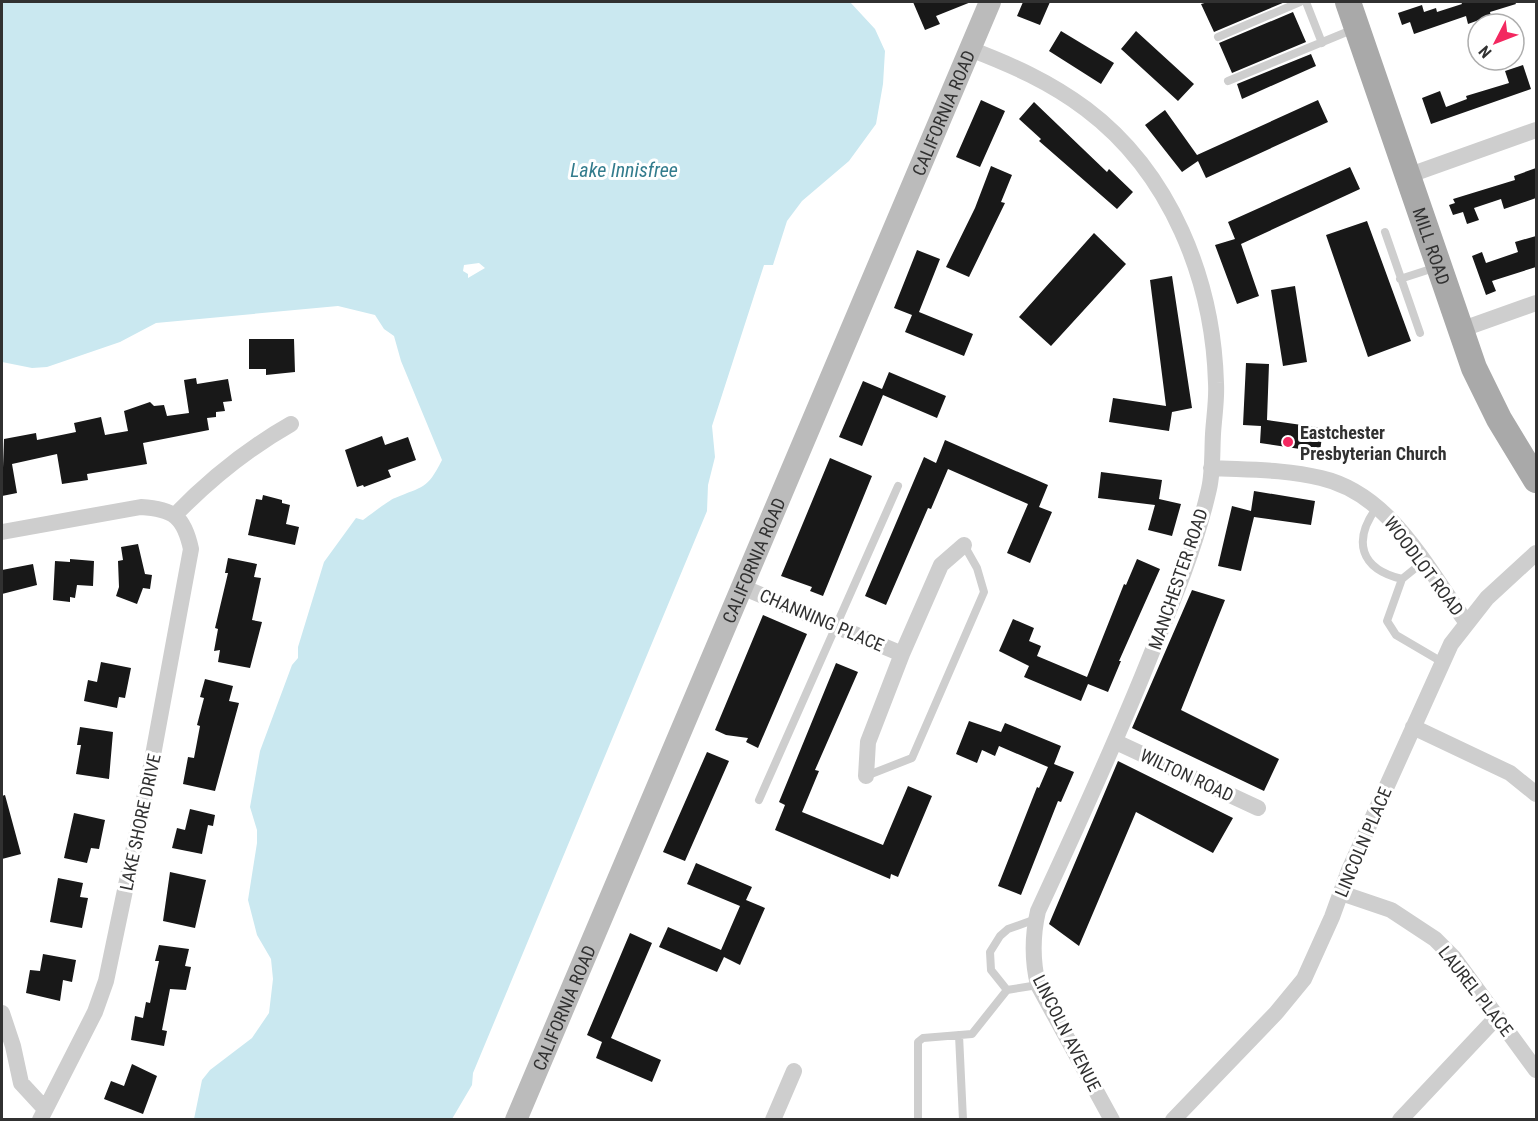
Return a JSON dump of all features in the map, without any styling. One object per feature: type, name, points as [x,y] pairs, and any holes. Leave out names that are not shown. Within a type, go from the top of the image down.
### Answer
[{"type":"main road","name":"CALIFORNIA ROAD","points":[[516,1119],[990,2]]},
{"type":"main road","name":"MILL ROAD","points":[[1348,2],[1474,369],[1499,419],[1536,480]]},
{"type":"street","name":"MANCHESTER ROAD","points":[[970,49],[1029,72],[1088,110],[1139,160],[1166,200],[1186,239],[1207,308],[1216,384],[1206,497],[1181,580],[1116,742],[1036,919],[1033,944]]},
{"type":"street","points":[[1407,176],[1536,130]]},
{"type":"street","points":[[1460,330],[1536,303]]},
{"type":"street","points":[[2,532],[141,507],[158,508],[175,515],[210,480],[259,442],[291,424]]},
{"type":"street","name":"WOODLOT ROAD","points":[[1210,468],[1319,477],[1355,490],[1378,507],[1402,532],[1467,623]]},
{"type":"street","name":"LAKE SHORE DRIVE","points":[[42,1114],[95,1012],[106,981],[117,933],[189,570],[191,549],[188,535],[175,515]]},
{"type":"street","name":"CHANNING PLACE","points":[[866,776],[868,742],[902,654],[941,565],[964,544]]},
{"type":"street","name":"LINCOLN PLACE","points":[[1173,1119],[1299,986],[1442,662],[1486,598],[1536,553]]},
{"type":"street","name":"CHANNING PLACE","points":[[742,587],[902,654]]},
{"type":"street","points":[[1413,727],[1510,773],[1536,794]]},
{"type":"street","name":"WILTON ROAD","points":[[1116,742],[1258,808]]},
{"type":"street","name":"LAUREL PLACE","points":[[1341,893],[1390,910],[1435,939],[1454,958],[1536,1070]]},
{"type":"street","name":"LINCOLN AVENUE","points":[[1033,944],[1033,964],[1038,985],[1112,1119]]},
{"type":"street","points":[[1400,1119],[1496,1018]]},
{"type":"street","points":[[3,1021],[19,1065],[21,1083],[42,1114]]},
{"type":"street","points":[[773,1119],[794,1071]]},
{"type":"lane","points":[[1218,37],[1300,2]]},
{"type":"lane","points":[[1306,2],[1322,43]]},
{"type":"lane","points":[[1228,81],[1357,28]]},
{"type":"lane","points":[[1385,232],[1420,333]]},
{"type":"lane","points":[[1400,279],[1438,266]]},
{"type":"lane","points":[[759,800],[898,486]]},
{"type":"lane","points":[[1378,507],[1364,528],[1364,554],[1376,570],[1402,579]]},
{"type":"lane","points":[[866,776],[912,758],[984,592],[978,568],[964,544]]},
{"type":"lane","points":[[1423,562],[1402,579],[1388,613],[1389,627],[1396,634],[1442,662]]},
{"type":"lane","points":[[1007,990],[991,970],[990,952],[1000,936],[1008,929],[1036,919]]},
{"type":"lane","points":[[918,1119],[918,1042],[923,1038],[972,1034],[1007,990],[1038,985]]},
{"type":"lane","points":[[958,1035],[963,1119]]},
{"type":"water","name":"Lake Innisfree","points":[[2,2],[850,2],[875,29],[885,51],[883,84],[876,124],[849,161],[802,201],[787,221],[773,265],[764,265],[712,426],[715,457],[708,485],[707,511],[473,1073],[472,1085],[452,1119],[194,1119],[202,1080],[210,1070],[252,1038],[269,1013],[273,979],[271,959],[257,935],[248,900],[257,843],[257,830],[250,807],[260,751],[292,665],[298,658],[298,647],[324,562],[356,518],[363,520],[392,499],[423,486],[432,477],[442,460],[401,361],[394,336],[384,329],[375,315],[338,306],[156,323],[120,342],[47,367],[32,368],[2,362]],"holes":[[[479,263],[485,268],[468,278],[468,274],[463,271],[464,265]]]},
{"type":"building","points":[[913,2],[971,2],[936,16],[940,24],[925,30]]},
{"type":"building","points":[[1023,2],[1050,2],[1040,25],[1017,16]]},
{"type":"building","points":[[1208,2],[1285,2],[1214,32],[1201,4]]},
{"type":"building","points":[[1461,2],[1515,2],[1516,4],[1490,12],[1466,12],[1466,16],[1414,34],[1410,22],[1402,25],[1398,13],[1422,5],[1424,12],[1436,8],[1437,12],[1462,4]]},
{"type":"building","points":[[1293,12],[1306,42],[1232,73],[1219,43]]},
{"type":"building","points":[[1061,31],[1114,63],[1101,84],[1049,51]]},
{"type":"building","points":[[1136,31],[1194,84],[1178,101],[1121,49]]},
{"type":"building","points":[[1311,54],[1316,66],[1242,99],[1237,84]]},
{"type":"building","points":[[1505,72],[1525,72],[1531,89],[1431,124],[1422,98],[1440,91],[1446,107],[1467,99],[1466,96],[1509,83]]},
{"type":"building","points":[[981,100],[1005,111],[980,167],[956,157]]},
{"type":"building","points":[[1318,100],[1328,122],[1206,178],[1198,161],[1182,172],[1145,125],[1165,110],[1197,155]]},
{"type":"building","points":[[1034,102],[1107,172],[1109,169],[1133,192],[1117,209],[1039,141],[1041,139],[1019,119]]},
{"type":"building","points":[[991,166],[1012,175],[1001,202],[1005,203],[969,277],[946,267],[975,208]]},
{"type":"building","points":[[1350,167],[1360,189],[1241,244],[1259,296],[1237,304],[1215,245],[1235,239],[1228,222]]},
{"type":"building","points":[[1536,168],[1536,198],[1504,209],[1501,199],[1474,208],[1479,220],[1467,224],[1463,212],[1453,215],[1449,205],[1455,203],[1453,199],[1515,180],[1514,176]]},
{"type":"building","points":[[1367,221],[1411,341],[1368,357],[1326,235]]},
{"type":"building","points":[[1094,233],[1126,264],[1051,346],[1019,317]]},
{"type":"building","points":[[1536,236],[1536,267],[1492,281],[1496,291],[1486,295],[1472,256],[1482,252],[1486,263],[1518,252],[1515,242]]},
{"type":"building","points":[[917,250],[940,259],[919,312],[973,334],[964,356],[905,332],[912,315],[894,308]]},
{"type":"building","points":[[1172,276],[1192,408],[1172,412],[1169,431],[1109,422],[1113,398],[1166,406],[1150,280]]},
{"type":"building","points":[[1295,286],[1307,362],[1283,366],[1271,290]]},
{"type":"building","points":[[249,339],[294,339],[295,372],[266,375],[266,369],[249,369]]},
{"type":"building","points":[[1246,363],[1269,364],[1267,420],[1323,428],[1320,452],[1260,443],[1261,426],[1243,425]]},
{"type":"building","points":[[889,372],[946,396],[937,418],[883,395],[862,446],[839,437],[863,381],[882,389]]},
{"type":"building","points":[[196,378],[197,384],[228,379],[232,401],[223,402],[225,411],[216,412],[216,417],[207,418],[209,430],[143,443],[147,464],[87,474],[88,480],[62,484],[57,454],[12,464],[17,493],[2,496],[4,439],[36,433],[37,440],[76,432],[74,423],[101,417],[105,435],[128,431],[124,411],[150,402],[154,406],[164,405],[167,416],[189,413],[184,380]]},
{"type":"building","points":[[382,436],[385,445],[408,437],[416,460],[388,470],[391,477],[364,487],[363,485],[357,487],[345,450]]},
{"type":"building","points":[[945,440],[1048,485],[1039,507],[1052,512],[1030,563],[1007,553],[1028,504],[948,469],[931,509],[928,508],[886,605],[865,596],[924,457],[936,463]]},
{"type":"building","points":[[830,458],[872,476],[823,596],[810,591],[812,587],[781,576]]},
{"type":"building","points":[[1101,472],[1162,480],[1159,499],[1181,504],[1172,536],[1148,530],[1155,505],[1098,498]]},
{"type":"building","points":[[1254,491],[1315,501],[1311,525],[1254,517],[1241,571],[1218,566],[1232,506],[1251,511]]},
{"type":"building","points":[[263,495],[282,500],[282,503],[290,505],[286,524],[299,527],[295,545],[248,535],[256,499],[262,500]]},
{"type":"building","points":[[138,544],[145,574],[152,575],[150,589],[143,588],[137,604],[116,596],[119,587],[118,561],[123,560],[121,547]]},
{"type":"building","points":[[228,558],[257,564],[254,577],[261,578],[252,620],[262,622],[250,668],[218,662],[220,650],[214,651],[218,629],[215,628],[228,573],[225,573]]},
{"type":"building","points":[[70,559],[94,561],[93,586],[77,585],[75,598],[70,597],[70,602],[53,600],[55,561],[70,562]]},
{"type":"building","points":[[1137,559],[1160,569],[1119,661],[1121,661],[1108,692],[1088,684],[1081,701],[1024,677],[1029,666],[999,651],[1013,619],[1034,628],[1029,641],[1041,646],[1037,656],[1087,677],[1124,584],[1126,585]]},
{"type":"building","points":[[33,564],[37,585],[2,594],[2,570]]},
{"type":"building","points":[[1192,590],[1225,600],[1181,710],[1279,759],[1264,791],[1132,728]]},
{"type":"building","points":[[763,615],[807,634],[758,748],[746,742],[748,738],[726,735],[715,730]]},
{"type":"building","points":[[101,662],[131,668],[125,698],[119,697],[117,708],[84,701],[88,680],[97,682]]},
{"type":"building","points":[[836,663],[858,672],[815,770],[819,771],[802,812],[883,845],[908,786],[932,796],[898,877],[891,874],[890,879],[775,830],[785,805],[779,802]]},
{"type":"building","points":[[205,679],[233,686],[229,701],[239,703],[215,791],[183,784],[188,757],[194,758],[200,726],[197,725],[204,698],[200,697]]},
{"type":"building","points":[[969,721],[1001,732],[1005,723],[1061,746],[1054,764],[1074,772],[1061,802],[1058,801],[1021,895],[998,886],[1037,787],[1039,788],[1048,767],[999,746],[995,756],[982,750],[977,763],[956,754]]},
{"type":"building","points":[[80,727],[113,732],[109,779],[76,774],[81,745],[77,745]]},
{"type":"building","points":[[707,752],[729,761],[685,861],[663,852]]},
{"type":"building","points":[[1118,761],[1233,818],[1213,853],[1136,812],[1079,946],[1049,924]]},
{"type":"building","points":[[5,795],[21,854],[2,859],[2,796]]},
{"type":"building","points":[[190,809],[215,815],[213,826],[208,825],[202,854],[172,848],[177,828],[185,830]]},
{"type":"building","points":[[74,813],[105,820],[99,849],[91,848],[87,863],[64,858]]},
{"type":"building","points":[[696,863],[752,887],[746,900],[765,908],[740,965],[724,957],[717,972],[659,947],[668,927],[721,950],[740,906],[687,884]]},
{"type":"building","points":[[170,872],[206,880],[195,928],[163,921]]},
{"type":"building","points":[[58,878],[83,883],[80,897],[88,898],[82,928],[50,922]]},
{"type":"building","points":[[630,933],[652,943],[611,1038],[661,1060],[652,1082],[596,1058],[602,1042],[587,1035]]},
{"type":"building","points":[[159,945],[189,949],[185,966],[191,967],[186,990],[170,989],[162,1030],[167,1031],[164,1046],[131,1040],[135,1016],[143,1018],[146,1002],[150,1003],[159,961],[155,961]]},
{"type":"building","points":[[43,954],[76,960],[72,982],[63,980],[60,1001],[26,993],[30,970],[40,971]]},
{"type":"building","points":[[132,1064],[157,1076],[143,1114],[104,1099],[111,1081],[124,1086]]},
{"type":"place","name":"Eastchester Presbyterian Church","points":[[1288,442]]}]
